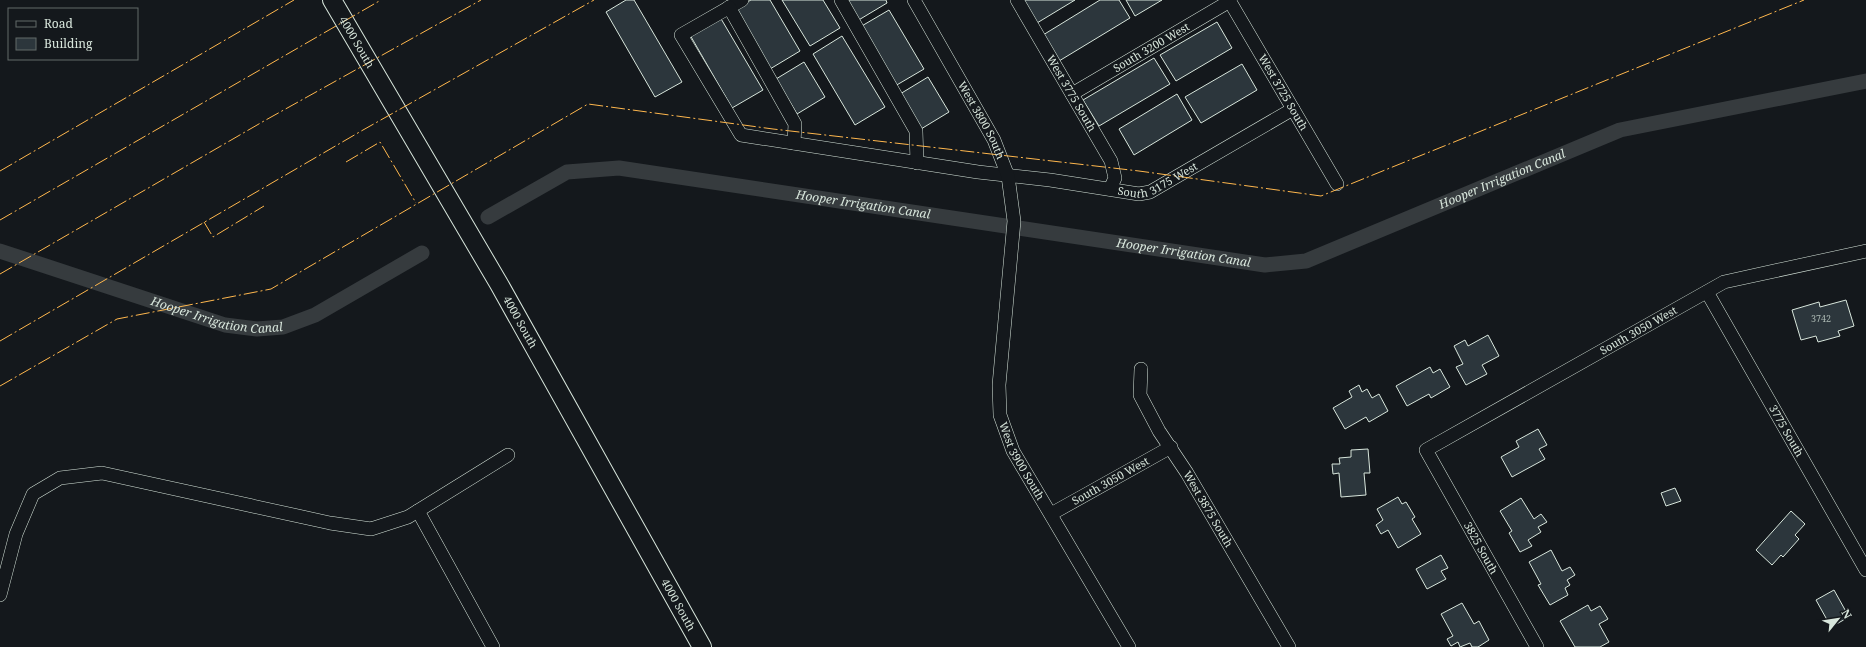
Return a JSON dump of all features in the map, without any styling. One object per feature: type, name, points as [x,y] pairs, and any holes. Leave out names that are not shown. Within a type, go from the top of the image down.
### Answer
[{"type":"main road","name":"4000 South","points":[[332,0],[503,290],[702,647]]},
{"type":"street","points":[[742,0],[729,7],[795,124],[794,143]]},
{"type":"street","points":[[841,0],[916,131],[917,163]]},
{"type":"street","name":"West 3800 South","points":[[914,0],[994,140],[1008,176],[1014,221],[1013,252]]},
{"type":"street","name":"West 3775 South","points":[[1017,0],[1111,161],[1115,178],[1110,189]]},
{"type":"street","name":"South 3200 West","points":[[1072,94],[1229,1]]},
{"type":"street","name":"West 3725 South","points":[[1229,1],[1337,184]]},
{"type":"street","name":"South 3175 West","points":[[729,7],[681,35],[741,135],[917,163],[1008,176],[1050,180],[1139,194],[1150,192],[1293,109]]},
{"type":"street","name":"South 3050 West","points":[[1426,450],[1724,282],[1866,251]]},
{"type":"street","name":"West 3900 South","points":[[1013,252],[999,385],[1000,415],[1013,451],[1129,647]]},
{"type":"street","name":"3775 South","points":[[1707,292],[1866,570]]},
{"type":"street","name":"West 3875 South","points":[[1141,369],[1140,395],[1159,431],[1187,473],[1289,647]]},
{"type":"street","name":"South 3050 West","points":[[1051,514],[1171,447]]},
{"type":"street","name":"3825 South","points":[[1426,450],[1537,647]]},
{"type":"street","points":[[0,595],[16,534],[33,494],[60,478],[102,472],[330,523],[371,529],[408,517],[508,455]]},
{"type":"street","points":[[418,511],[493,647]]},
{"type":"building","points":[[626,0],[634,0],[682,82],[655,97],[606,12]]},
{"type":"building","points":[[751,0],[770,0],[800,51],[770,69],[734,9]]},
{"type":"building","points":[[782,0],[823,0],[840,28],[810,46]]},
{"type":"building","points":[[845,0],[886,0],[887,3],[857,21]]},
{"type":"building","points":[[1023,0],[1075,0],[1037,23]]},
{"type":"building","points":[[1100,0],[1119,0],[1130,18],[1059,61],[1043,35]]},
{"type":"building","points":[[1126,0],[1162,0],[1135,16]]},
{"type":"building","points":[[889,10],[924,69],[895,86],[860,27]]},
{"type":"building","points":[[720,17],[763,90],[732,108],[690,35]]},
{"type":"building","points":[[1217,22],[1232,48],[1176,81],[1160,55]]},
{"type":"building","points":[[842,36],[885,107],[855,125],[813,54]]},
{"type":"building","points":[[1154,58],[1170,84],[1099,126],[1083,100]]},
{"type":"building","points":[[804,62],[825,97],[797,114],[776,79]]},
{"type":"building","points":[[1242,64],[1257,90],[1201,123],[1185,97]]},
{"type":"building","points":[[928,77],[949,112],[921,129],[900,94]]},
{"type":"building","points":[[1177,94],[1192,120],[1134,155],[1119,129]]},
{"type":"building","points":[[1846,300],[1854,326],[1838,331],[1840,336],[1818,342],[1816,336],[1801,340],[1792,310],[1819,302],[1820,307]]},
{"type":"building","points":[[1488,335],[1499,356],[1482,365],[1487,374],[1466,385],[1456,367],[1463,364],[1454,346],[1465,340],[1468,346]]},
{"type":"building","points":[[1430,367],[1433,373],[1440,369],[1450,387],[1431,398],[1429,394],[1407,406],[1396,386]]},
{"type":"building","points":[[1359,385],[1362,392],[1367,389],[1372,398],[1379,394],[1388,411],[1369,422],[1366,417],[1345,429],[1333,408],[1352,397],[1349,391]]},
{"type":"building","points":[[1538,429],[1547,445],[1539,449],[1545,459],[1512,477],[1501,457],[1519,447],[1516,441]]},
{"type":"building","points":[[1368,449],[1370,473],[1364,473],[1366,495],[1341,497],[1339,473],[1333,474],[1332,464],[1340,464],[1339,458],[1351,457],[1351,450]]},
{"type":"building","points":[[1675,488],[1681,501],[1666,506],[1661,493]]},
{"type":"building","points":[[1398,497],[1402,504],[1406,502],[1415,517],[1412,519],[1421,534],[1398,548],[1388,530],[1381,534],[1376,525],[1383,520],[1377,509]]},
{"type":"building","points":[[1521,498],[1534,519],[1541,514],[1547,522],[1538,527],[1541,532],[1528,540],[1532,546],[1520,552],[1509,533],[1512,531],[1500,511]]},
{"type":"building","points":[[1791,511],[1805,524],[1795,535],[1799,539],[1783,557],[1781,555],[1772,565],[1756,550]]},
{"type":"building","points":[[1551,550],[1562,571],[1570,567],[1575,575],[1567,580],[1570,585],[1565,588],[1568,595],[1550,605],[1538,585],[1541,584],[1529,562]]},
{"type":"building","points":[[1441,555],[1448,568],[1441,571],[1446,579],[1427,589],[1416,569]]},
{"type":"building","points":[[1834,590],[1849,617],[1831,627],[1816,600]]},
{"type":"building","points":[[1462,603],[1474,624],[1479,621],[1489,640],[1478,647],[1472,647],[1470,643],[1460,647],[1458,642],[1451,646],[1447,639],[1453,636],[1441,614]]},
{"type":"building","points":[[1588,605],[1591,611],[1600,606],[1608,619],[1599,624],[1609,642],[1600,647],[1575,647],[1560,621]]},
{"type":"waterway","name":"Hooper Irrigation Canal","points":[[488,217],[567,172],[619,168],[1265,265],[1306,261],[1620,130],[1866,81]]},
{"type":"waterway","name":"Hooper Irrigation Canal","points":[[0,251],[225,325],[257,329],[283,327],[315,315],[422,253]]},
{"type":"power","points":[[0,171],[294,0]]},
{"type":"power","points":[[0,220],[381,0]]},
{"type":"power","points":[[0,274],[264,121],[481,0]]},
{"type":"power","points":[[0,341],[363,130],[594,0]]},
{"type":"power","points":[[0,386],[117,319],[271,289],[588,104],[773,129],[1139,171],[1321,196],[1804,0]]},
{"type":"power","points":[[346,162],[380,142],[416,203]]},
{"type":"power","points":[[204,222],[213,237],[264,206]]}]
